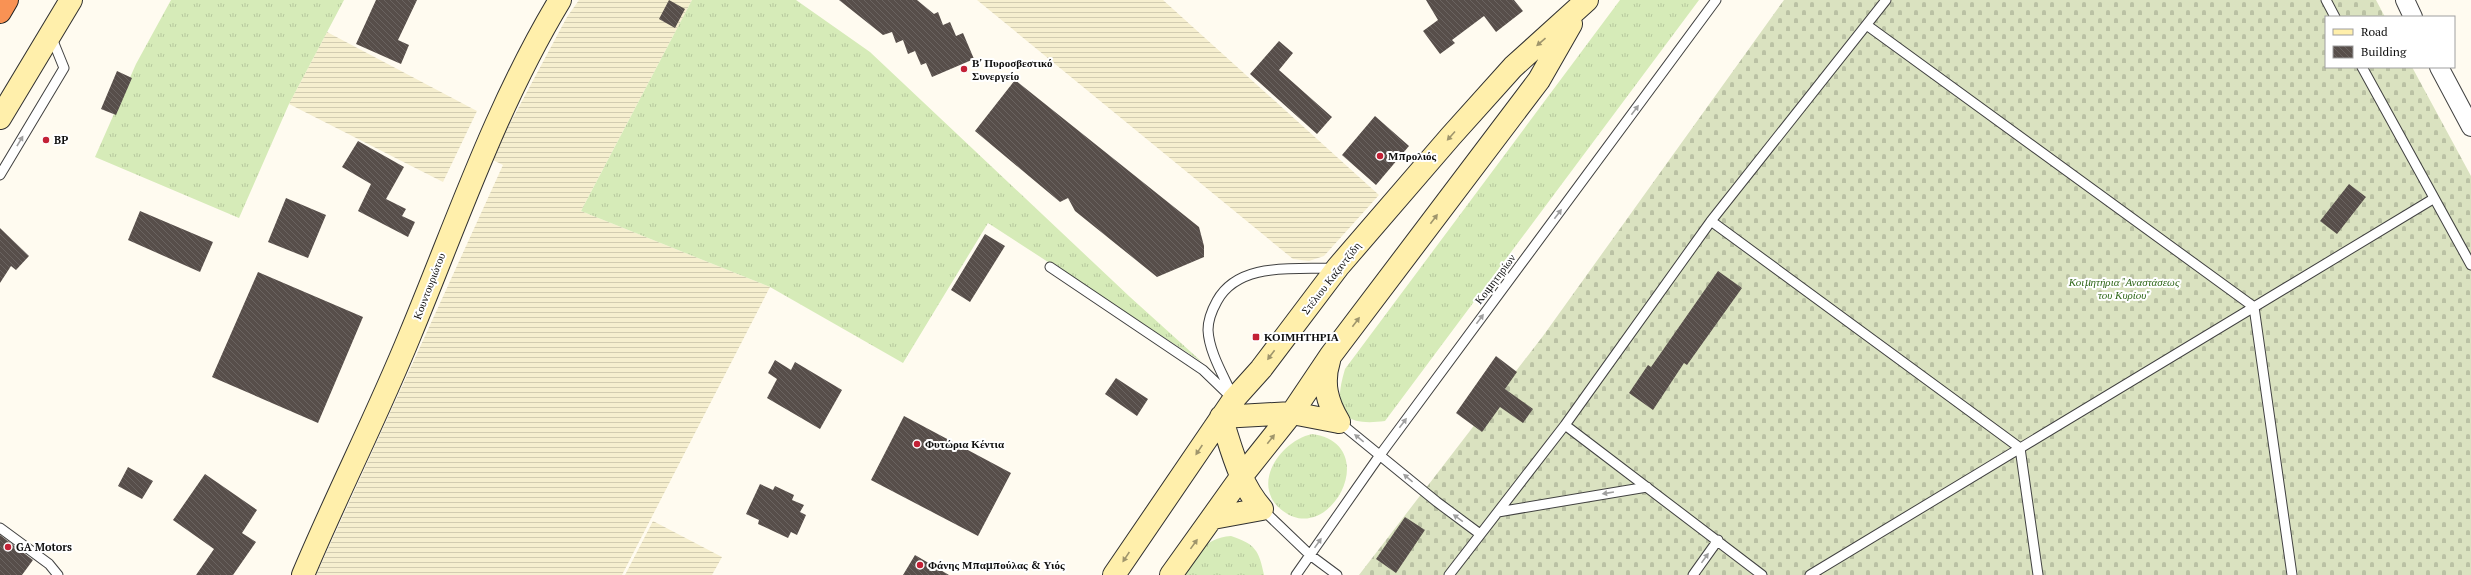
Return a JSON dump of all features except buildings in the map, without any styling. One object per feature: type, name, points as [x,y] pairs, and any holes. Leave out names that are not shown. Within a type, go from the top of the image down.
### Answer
[{"type":"highway","points":[[0,12],[7,0]]},
{"type":"main road","points":[[0,118],[71,0]]},
{"type":"main road","name":"Κουντουριώτου","points":[[303,575],[410,336],[458,212],[514,83],[560,0]]},
{"type":"main road","name":"Στέλιου Καζαντζίδη","points":[[1114,575],[1234,399],[1261,369],[1338,267],[1451,136],[1513,67],[1584,4]]},
{"type":"main road","name":"Στέλιου Καζαντζίδη","points":[[1171,575],[1241,477],[1292,413],[1331,355],[1539,80],[1584,4]]},
{"type":"main road","points":[[1331,355],[1325,376],[1326,389],[1328,402],[1339,422]]},
{"type":"main road","points":[[1213,518],[1262,509],[1249,493],[1241,477],[1221,417],[1292,413],[1339,422]]},
{"type":"street","points":[[2405,0],[2413,16]]},
{"type":"street","points":[[2441,68],[2471,127]]},
{"type":"lane","name":"Κοιμητηρίων","points":[[1296,575],[1380,455],[1716,0]]},
{"type":"lane","points":[[1450,575],[1565,425],[1711,220],[1868,26],[1886,0]]},
{"type":"lane","points":[[2326,0],[2334,16]]},
{"type":"lane","points":[[1868,26],[2254,307],[2292,575]]},
{"type":"lane","points":[[0,175],[64,68],[50,34]]},
{"type":"lane","points":[[2363,68],[2471,265]]},
{"type":"lane","points":[[1810,575],[2434,199]]},
{"type":"lane","points":[[1711,220],[2020,448],[2038,575]]},
{"type":"lane","points":[[1050,267],[1203,370],[1234,399]]},
{"type":"lane","points":[[1234,399],[1210,341],[1208,329],[1211,312],[1219,298],[1232,282],[1250,273],[1338,267]]},
{"type":"lane","points":[[1339,422],[1437,502],[1480,534]]},
{"type":"lane","points":[[1565,425],[1762,575]]},
{"type":"lane","points":[[1498,512],[1647,487]]},
{"type":"lane","points":[[1262,509],[1310,555],[1337,575]]},
{"type":"lane","points":[[0,528],[49,564],[58,575]]},
{"type":"lane","points":[[1693,575],[1718,540]]},
{"type":"shaded area","points":[[579,0],[692,0],[581,211],[770,287],[622,575],[316,575],[503,165],[491,159],[567,17]]},
{"type":"shaded area","points":[[977,0],[1163,0],[1379,195],[1324,256],[1309,261],[1293,259]]},
{"type":"shaded area","points":[[327,32],[477,111],[443,182],[289,104]]},
{"type":"shaded area","points":[[653,521],[722,557],[712,575],[625,575]]},
{"type":"green space","points":[[171,0],[344,0],[289,104],[239,218],[95,157],[136,64]]},
{"type":"green space","points":[[692,0],[796,0],[870,52],[1130,297],[1202,362],[988,223],[903,363],[770,287],[581,211]]},
{"type":"green space","points":[[1620,0],[1699,0],[1385,421],[1358,421],[1349,418],[1341,405],[1340,395],[1341,383],[1345,369]]},
{"type":"green space","name":"Κοιμητήρια \"Αναστάσεως του Κυρίου\"","points":[[1784,0],[2376,0],[2384,16],[2325,16],[2325,68],[2413,68],[2471,176],[2471,575],[1359,575],[1543,336]]},
{"type":"green space","points":[[1312,434],[1333,442],[1344,455],[1347,472],[1342,490],[1332,505],[1317,516],[1301,518],[1283,511],[1273,501],[1269,489],[1269,477],[1273,466],[1289,445],[1300,438]]},
{"type":"green space","points":[[1231,536],[1246,542],[1255,549],[1260,559],[1264,575],[1183,575],[1197,554],[1207,544],[1222,537]]},
{"type":"place","name":"Β' Πυροσβεστικό Συνεργείο","points":[[964,69]]},
{"type":"place","name":"BP","points":[[46,140]]},
{"type":"place","name":"Μπρολιός","points":[[1380,156]]},
{"type":"place","name":"ΚΟΙΜΗΤΗΡΙΑ","points":[[1256,337]]},
{"type":"place","name":"Φυτώρια Κέντια","points":[[917,444]]},
{"type":"place","name":"GA Motors","points":[[8,547]]},
{"type":"place","name":"Φάνης Μπαμπούλας & Υιός","points":[[920,565]]}]
